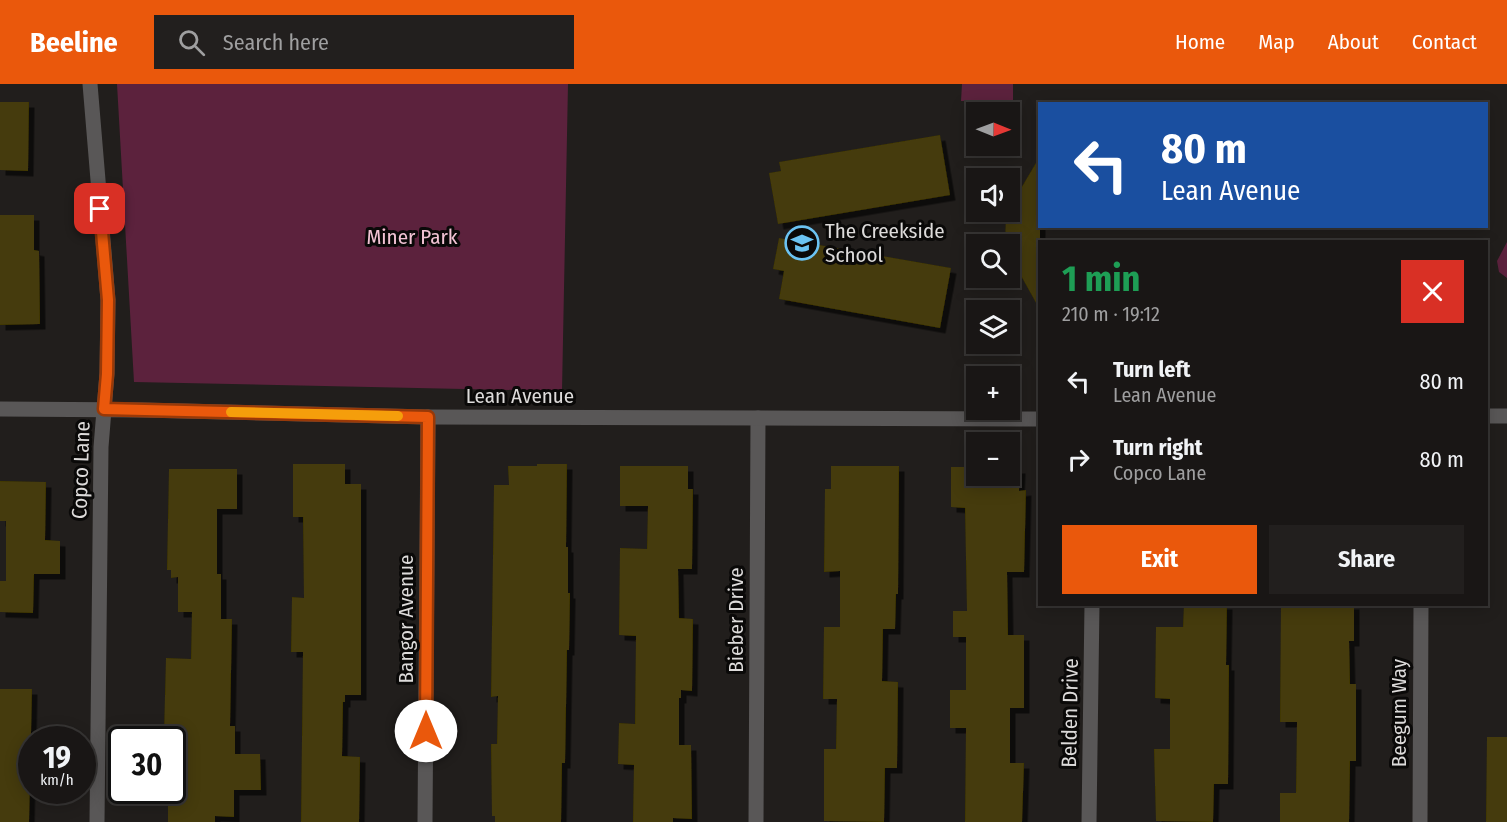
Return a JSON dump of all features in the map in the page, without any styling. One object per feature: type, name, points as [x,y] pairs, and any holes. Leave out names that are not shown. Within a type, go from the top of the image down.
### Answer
[{"type":"street","name":"Copco Lane","points":[[90,84],[108,300],[107,374],[101,447],[97,822]]},
{"type":"street","name":"Lean Avenue","points":[[0,409],[104,409],[428,417],[1038,419]]},
{"type":"street","points":[[1488,416],[1507,416]]},
{"type":"street","name":"Bangor Avenue","points":[[425,822],[428,417]]},
{"type":"street","name":"Bieber Drive","points":[[756,822],[758,418]]},
{"type":"street","name":"Belden Drive","points":[[1089,822],[1092,606]]},
{"type":"street","name":"Beegum Way","points":[[1420,822],[1421,606]]},
{"type":"green space","name":"Miner Park","points":[[117,84],[568,84],[562,391],[134,382]]},
{"type":"green space","points":[[962,84],[1013,84],[1013,100],[961,101]]},
{"type":"green space","points":[[1507,242],[1507,278],[1499,272],[1497,261]]},
{"type":"building","points":[[0,102],[29,102],[28,171],[0,170]]},
{"type":"building","points":[[940,135],[950,195],[778,224],[769,173],[781,171],[779,162]]},
{"type":"building","points":[[1038,159],[1040,240],[1038,240],[1038,306],[1020,274],[1020,234],[1005,234],[1006,222],[1020,222],[1020,190]]},
{"type":"building","points":[[0,215],[34,215],[34,250],[39,251],[40,324],[0,325]]},
{"type":"building","points":[[779,238],[951,268],[940,328],[779,299],[784,271],[773,269]]},
{"type":"building","points":[[293,464],[345,464],[345,484],[361,484],[361,695],[345,695],[342,756],[360,757],[359,822],[301,822],[303,652],[291,652],[292,597],[304,598],[303,517],[293,517]]},
{"type":"building","points":[[537,464],[567,464],[566,547],[568,547],[568,593],[570,593],[561,822],[495,822],[495,816],[492,816],[491,744],[497,744],[498,696],[491,697],[494,485],[509,485],[508,466],[537,466]]},
{"type":"building","points":[[620,466],[688,466],[688,489],[693,489],[692,569],[678,569],[679,618],[693,619],[692,691],[681,690],[681,698],[679,698],[679,745],[691,745],[692,819],[673,818],[673,822],[633,822],[634,765],[618,764],[619,723],[635,724],[636,636],[619,635],[620,548],[647,549],[648,506],[620,506]]},
{"type":"building","points":[[831,466],[899,466],[898,594],[896,594],[895,629],[883,629],[882,681],[898,682],[897,768],[885,768],[884,822],[824,821],[824,749],[836,749],[837,699],[823,699],[824,627],[840,627],[840,571],[824,572],[825,489],[831,489]]},
{"type":"building","points":[[951,467],[966,467],[966,486],[1019,486],[1019,491],[1026,490],[1024,572],[1007,572],[1008,635],[1024,635],[1024,708],[1010,708],[1010,763],[1024,763],[1022,822],[965,822],[966,728],[950,728],[950,690],[966,690],[966,637],[953,637],[953,611],[967,611],[965,508],[951,507]]},
{"type":"building","points":[[169,469],[237,469],[237,509],[217,509],[217,574],[221,574],[221,619],[232,619],[230,726],[235,726],[235,754],[260,754],[261,790],[234,790],[234,817],[215,816],[215,822],[168,822],[168,804],[186,804],[186,726],[164,726],[166,658],[191,659],[192,612],[178,612],[178,577],[171,578],[171,570],[167,570]]},
{"type":"building","points":[[0,481],[46,482],[45,540],[60,541],[60,574],[34,574],[33,613],[0,612],[0,581],[6,581],[6,521],[0,521]]},
{"type":"building","points":[[1184,606],[1227,606],[1228,784],[1214,784],[1213,822],[1156,821],[1154,749],[1170,749],[1170,699],[1155,698],[1156,627],[1183,627]]},
{"type":"building","points":[[1281,606],[1354,606],[1354,641],[1349,641],[1350,684],[1356,684],[1356,761],[1350,761],[1349,822],[1280,822],[1280,793],[1296,793],[1297,722],[1280,722]]},
{"type":"building","points":[[0,689],[32,689],[31,726],[18,726],[18,804],[29,804],[29,822],[0,822]]},
{"type":"building","points":[[1487,737],[1507,737],[1507,822],[1486,822]]},
{"type":"slow traffic","points":[[231,412],[398,416]]},
{"type":"place","name":"The Creekside School","points":[[802,243]]},
{"type":"route","points":[[100,209],[108,300],[104,409],[428,417],[426,731]]}]
